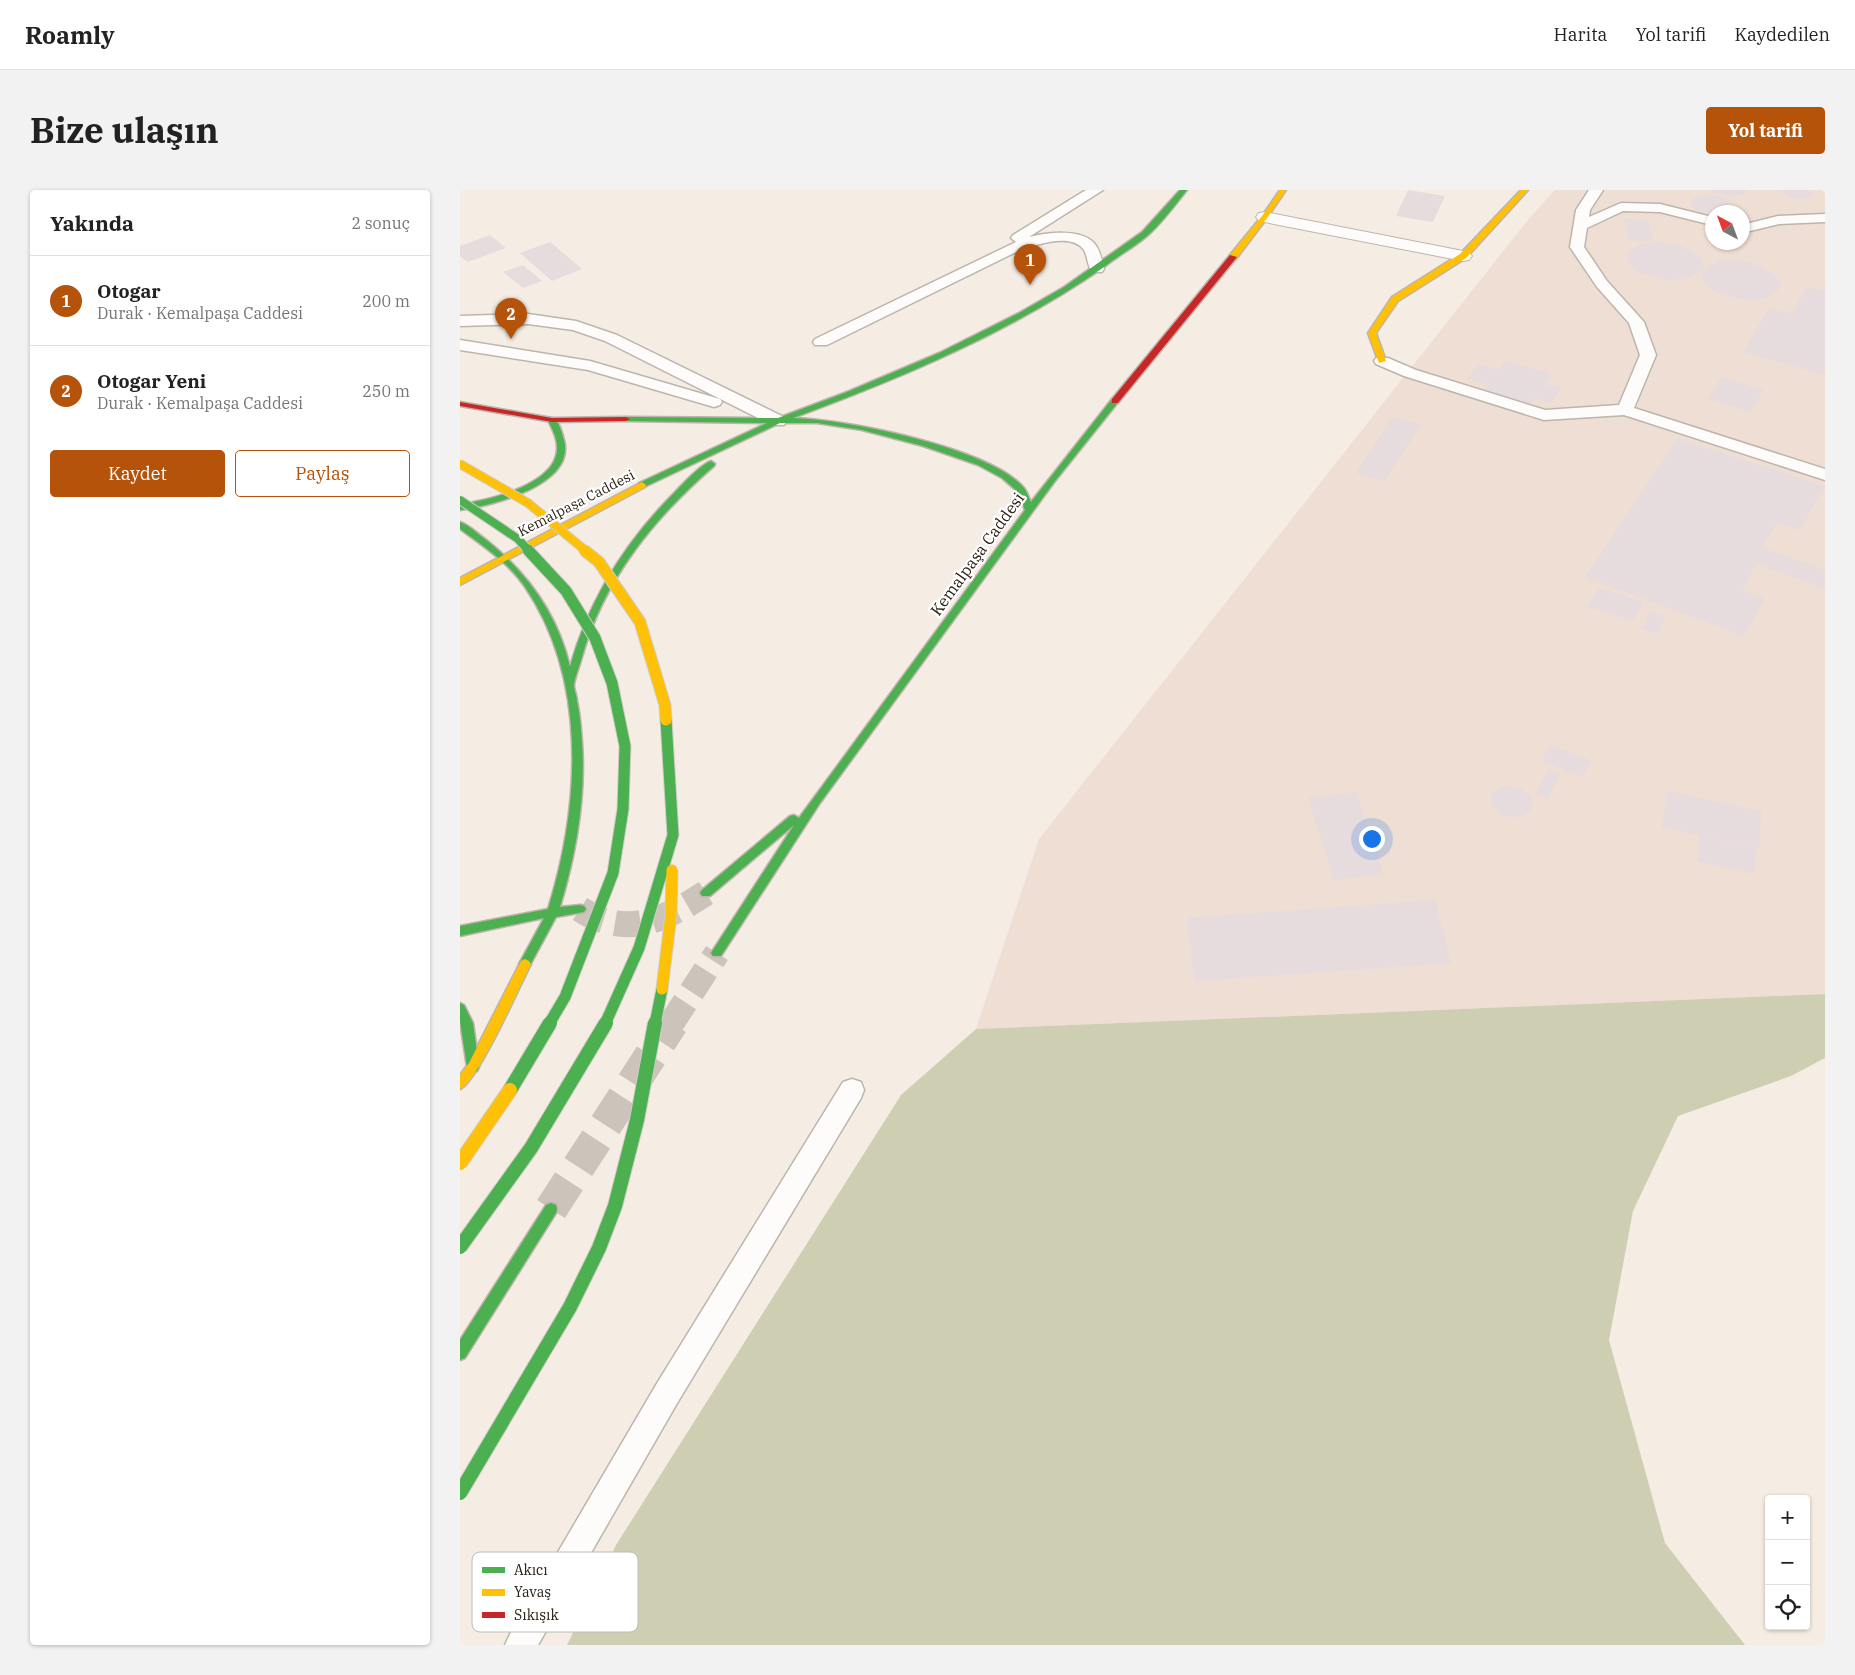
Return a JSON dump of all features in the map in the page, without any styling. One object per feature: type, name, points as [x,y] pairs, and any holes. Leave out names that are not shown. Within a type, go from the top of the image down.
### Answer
[{"type":"main road","name":"Kemalpaşa Caddesi","points":[[460,582],[621,495],[778,421],[850,394],[942,355],[1022,315],[1097,270],[1144,234],[1184,190]]},
{"type":"main road","name":"Kemalpaşa Caddesi","points":[[717,953],[816,800],[1052,480],[1265,217],[1283,190]]},
{"type":"main road","points":[[1382,361],[1372,333],[1395,299],[1463,256],[1525,190]]},
{"type":"main road","points":[[460,404],[552,420],[654,418],[778,421],[835,423],[862,428],[952,452],[981,463],[1005,476],[1021,490],[1030,511]]},
{"type":"main road","points":[[460,507],[490,503],[517,493],[548,472],[559,459],[561,444],[552,420]]},
{"type":"main road","points":[[460,1084],[473,1067],[554,911],[567,867],[574,827],[577,752],[570,683],[574,661],[588,617],[616,569],[642,530],[662,506],[702,470],[778,421]]},
{"type":"main road","points":[[460,464],[528,503],[580,545],[599,562],[640,622],[665,706],[673,835],[671,915],[660,1002],[637,1120],[614,1206],[599,1248],[570,1307],[460,1492]]},
{"type":"main road","points":[[460,500],[518,539],[566,591],[595,638],[612,683],[625,746],[623,809],[613,873],[565,997],[505,1098],[460,1163]]},
{"type":"main road","points":[[460,525],[503,558],[533,593],[548,619],[561,655],[571,701]]},
{"type":"main road","points":[[706,893],[816,800]]},
{"type":"main road","points":[[460,1247],[531,1148],[609,1018],[639,948],[673,835]]},
{"type":"main road","points":[[460,931],[554,911],[580,909],[573,903],[566,886],[567,867]]},
{"type":"main road","points":[[460,1008],[468,1024],[473,1067]]},
{"type":"main road","points":[[460,1353],[551,1209]]},
{"type":"street","points":[[1265,217],[1463,256]]},
{"type":"lane","points":[[932,287],[1013,241],[1096,190]]},
{"type":"lane","points":[[1596,190],[1583,210],[1577,246],[1602,284],[1636,322],[1648,355],[1625,410]]},
{"type":"lane","points":[[1580,226],[1621,207],[1660,208],[1705,219]]},
{"type":"lane","points":[[1750,229],[1778,220],[1825,218]]},
{"type":"lane","points":[[821,342],[1011,249],[1034,240],[1053,236],[1069,238],[1089,247],[1097,270]]},
{"type":"lane","points":[[460,321],[528,319],[576,326],[611,338],[778,421]]},
{"type":"lane","points":[[460,345],[590,366],[778,421]]},
{"type":"lane","points":[[1382,361],[1410,373],[1544,415],[1625,410],[1825,475]]},
{"type":"lane","points":[[575,1552],[666,1395],[852,1090]]},
{"type":"lane","points":[[521,1645],[529,1632]]},
{"type":"shaded area","points":[[1555,190],[1825,190],[1825,994],[976,1029],[1039,839],[1527,221]]},
{"type":"green space","points":[[1825,994],[1825,1058],[1791,1076],[1678,1116],[1633,1211],[1609,1340],[1665,1543],[1745,1645],[567,1645],[573,1632],[638,1632],[638,1552],[613,1552],[616,1545],[901,1095],[976,1029]]},
{"type":"building","points":[[1408,190],[1445,196],[1433,222],[1396,216]]},
{"type":"building","points":[[1710,190],[1749,190],[1744,194],[1732,196]]},
{"type":"building","points":[[1782,190],[1809,190],[1812,194],[1807,199],[1794,199],[1784,194]]},
{"type":"building","points":[[1707,195],[1720,196],[1731,201],[1733,205],[1705,205],[1705,213],[1691,206],[1692,199]]},
{"type":"building","points":[[1624,219],[1648,220],[1654,241],[1629,240]]},
{"type":"building","points":[[490,235],[506,248],[468,262],[460,256],[460,246]]},
{"type":"building","points":[[550,242],[582,269],[552,281],[520,253]]},
{"type":"building","points":[[1656,242],[1679,245],[1697,254],[1704,266],[1701,271],[1686,279],[1663,280],[1641,273],[1628,261],[1627,256],[1630,250],[1645,243]]},
{"type":"building","points":[[1730,260],[1753,263],[1772,273],[1778,279],[1780,285],[1777,291],[1763,299],[1739,299],[1716,292],[1708,287],[1703,281],[1701,274],[1704,269],[1719,261]]},
{"type":"building","points":[[523,265],[542,281],[523,288],[503,272]]},
{"type":"building","points":[[1825,285],[1825,375],[1743,352],[1769,308],[1792,314],[1807,286],[1822,291]]},
{"type":"building","points":[[1505,361],[1551,374],[1544,384],[1561,388],[1551,403],[1535,398],[1529,407],[1482,393],[1488,385],[1467,379],[1478,364],[1499,370]]},
{"type":"building","points":[[1722,377],[1763,390],[1750,412],[1708,399]]},
{"type":"building","points":[[1392,417],[1421,424],[1385,481],[1356,473]]},
{"type":"building","points":[[1678,439],[1824,486],[1800,530],[1777,523],[1762,548],[1825,570],[1824,588],[1756,564],[1742,590],[1765,598],[1744,636],[1585,577]]},
{"type":"building","points":[[1599,588],[1644,602],[1633,621],[1588,607]]},
{"type":"building","points":[[1649,611],[1665,616],[1658,634],[1642,629]]},
{"type":"building","points":[[1550,745],[1591,760],[1583,777],[1542,761]]},
{"type":"building","points":[[1548,770],[1560,774],[1548,798],[1536,794]]},
{"type":"building","points":[[1505,786],[1519,788],[1529,795],[1532,800],[1531,811],[1521,817],[1514,817],[1506,816],[1495,810],[1492,805],[1491,795],[1494,791]]},
{"type":"building","points":[[1667,791],[1761,811],[1759,849],[1662,827]]},
{"type":"building","points":[[1356,792],[1383,874],[1334,880],[1308,798]]},
{"type":"building","points":[[1699,836],[1756,849],[1754,874],[1697,861]]},
{"type":"building","points":[[1435,900],[1451,963],[1194,981],[1187,918]]},
{"type":"tunnel","points":[[580,909],[597,918],[613,923],[629,924],[660,918],[706,893]]},
{"type":"tunnel","points":[[671,1024],[717,953]]},
{"type":"tunnel","points":[[551,1209],[672,1023]]},
{"type":"traffic: fast","points":[[642,485],[778,421],[850,394],[942,355],[1022,315],[1067,289],[1145,234],[1184,190]]},
{"type":"traffic: fast","points":[[717,953],[816,800],[1052,479],[1115,401]]},
{"type":"traffic: fast","points":[[626,419],[817,421],[862,428],[926,444],[981,463],[1005,476],[1021,490],[1030,511]]},
{"type":"traffic: fast","points":[[460,507],[503,498],[546,476],[556,465],[561,453],[560,440],[552,420]]},
{"type":"traffic: fast","points":[[571,681],[580,648],[592,617],[622,560],[662,510],[711,464]]},
{"type":"traffic: fast","points":[[460,500],[518,539],[566,591],[595,638],[612,683],[625,746],[623,809],[613,873],[565,997],[510,1090]]},
{"type":"traffic: fast","points":[[460,525],[505,560],[528,585],[548,619],[563,658],[572,700],[577,744],[577,788],[573,832],[565,873],[553,911],[525,964]]},
{"type":"traffic: fast","points":[[460,1247],[531,1148],[609,1018],[639,948],[673,835],[666,720]]},
{"type":"traffic: fast","points":[[706,893],[794,819]]},
{"type":"traffic: fast","points":[[460,931],[535,915],[580,909]]},
{"type":"traffic: fast","points":[[460,1493],[570,1307],[599,1248],[615,1206],[637,1120],[662,989]]},
{"type":"traffic: fast","points":[[460,1008],[467,1023],[473,1067]]},
{"type":"traffic: fast","points":[[460,1353],[551,1209]]},
{"type":"traffic: slow","points":[[1233,257],[1265,217],[1283,190]]},
{"type":"traffic: slow","points":[[1382,361],[1372,333],[1395,299],[1463,256],[1525,190]]},
{"type":"traffic: slow","points":[[460,464],[528,503],[599,562],[640,622],[665,705],[666,720]]},
{"type":"traffic: slow","points":[[460,582],[642,485]]},
{"type":"traffic: slow","points":[[662,989],[671,915],[672,870]]},
{"type":"traffic: slow","points":[[460,1084],[473,1067],[525,964]]},
{"type":"traffic: slow","points":[[460,1163],[510,1090]]},
{"type":"traffic: jam","points":[[1115,401],[1233,257]]},
{"type":"traffic: jam","points":[[460,404],[552,420],[626,419]]},
{"type":"place","name":"Otogar","points":[[1030,285]]},
{"type":"place","name":"Otogar Yeni","points":[[511,339]]}]
